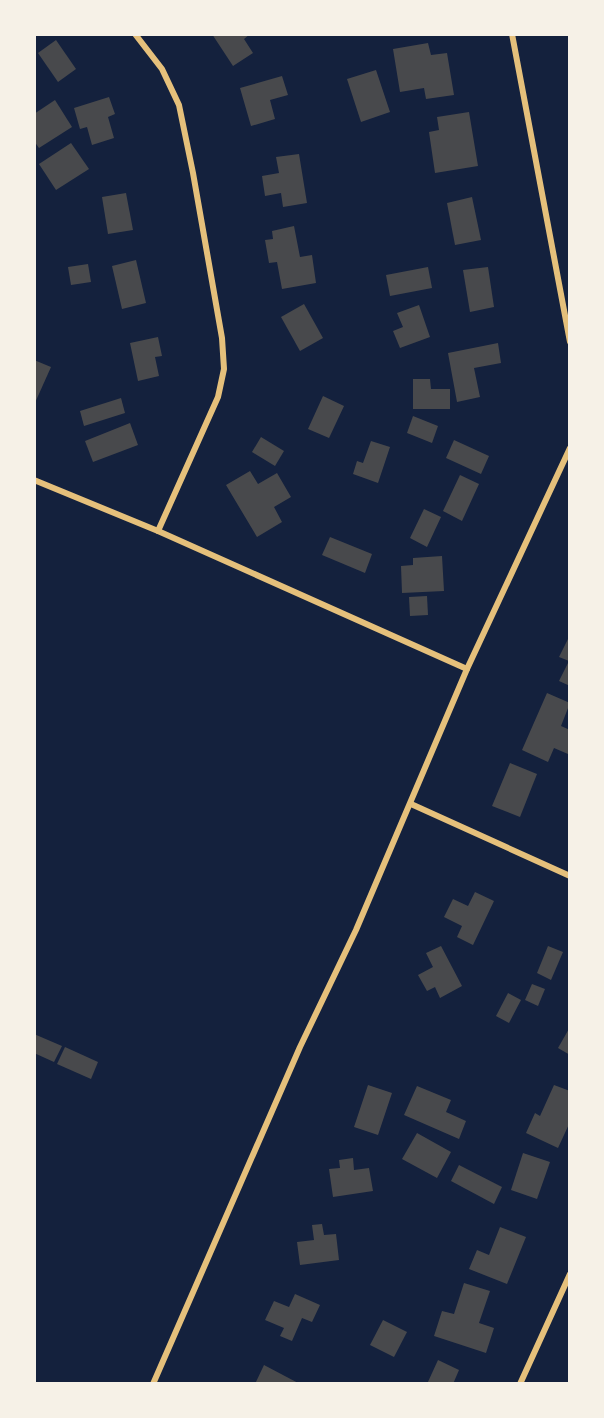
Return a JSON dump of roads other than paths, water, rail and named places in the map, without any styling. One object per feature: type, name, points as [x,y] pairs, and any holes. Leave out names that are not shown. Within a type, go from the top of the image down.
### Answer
[{"type":"street","points":[[135,34],[162,69],[179,105],[222,338],[224,369],[218,397],[158,531]]},
{"type":"street","points":[[512,34],[570,342]]},
{"type":"street","points":[[153,1383],[300,1047],[356,930],[467,669],[570,448]]},
{"type":"street","points":[[34,480],[158,531],[467,669]]},
{"type":"street","points":[[411,804],[570,876]]},
{"type":"street","points":[[520,1383],[568,1283],[570,1274]]}]
